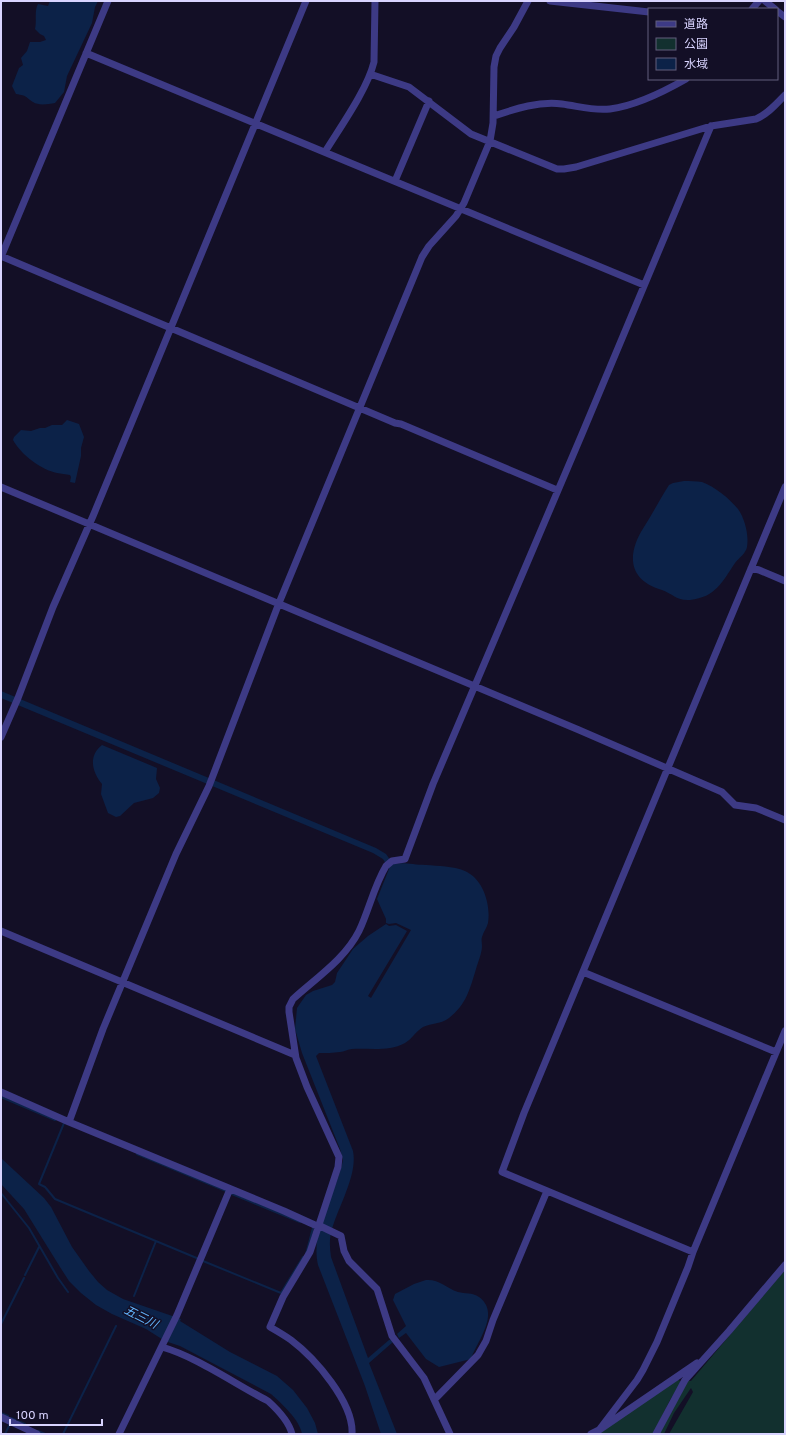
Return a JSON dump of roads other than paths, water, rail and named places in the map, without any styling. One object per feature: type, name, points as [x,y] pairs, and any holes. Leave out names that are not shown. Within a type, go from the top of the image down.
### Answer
[{"type":"street","points":[[108,1],[1,256],[557,490]]},
{"type":"street","points":[[1,737],[17,701],[53,608],[306,1]]},
{"type":"street","points":[[326,152],[360,95],[374,62],[375,1]]},
{"type":"street","points":[[69,1122],[103,1029],[176,854],[209,786],[279,604],[422,257],[428,246],[456,216],[464,203],[490,141],[494,116],[494,67],[496,56],[528,1]]},
{"type":"street","points":[[550,1],[648,12]]},
{"type":"street","points":[[765,1],[774,8]]},
{"type":"street","points":[[86,53],[644,285]]},
{"type":"street","points":[[370,74],[409,87],[471,134],[557,169],[564,169],[711,126],[756,119],[773,108],[785,95]]},
{"type":"street","points":[[494,116],[519,108],[543,103],[561,103],[592,109],[622,107],[652,96],[684,80]]},
{"type":"street","points":[[395,181],[429,101]]},
{"type":"street","points":[[352,1434],[352,1427],[344,1405],[319,1366],[291,1340],[270,1327],[283,1297],[310,1252],[338,1167],[339,1157],[307,1086],[295,1055],[288,1012],[289,1007],[293,999],[336,961],[350,946],[359,931],[386,866],[392,861],[405,859],[433,784],[711,126]]},
{"type":"street","points":[[693,1252],[502,1172],[524,1113],[785,486]]},
{"type":"street","points":[[1,487],[667,768],[722,792],[735,806],[756,808],[785,820]]},
{"type":"street","points":[[751,568],[785,581]]},
{"type":"street","points":[[1,931],[295,1055]]},
{"type":"street","points":[[583,972],[776,1052]]},
{"type":"street","points":[[599,1430],[637,1380],[657,1342],[785,1031]]},
{"type":"street","points":[[1,1092],[341,1236],[344,1251],[349,1261],[377,1289],[392,1336],[424,1378],[450,1434]]},
{"type":"street","points":[[119,1434],[177,1316],[230,1190]]},
{"type":"street","points":[[435,1399],[478,1355],[486,1341],[495,1315],[547,1191]]},
{"type":"street","points":[[656,1434],[685,1380],[785,1265]]},
{"type":"street","points":[[162,1347],[194,1360],[268,1401],[275,1407],[288,1424],[292,1434]]},
{"type":"street","points":[[591,1434],[707,1356]]},
{"type":"street","points":[[1,1417],[37,1434]]},
{"type":"water","points":[[50,1],[98,1],[95,7],[92,23],[67,76],[64,92],[55,103],[41,104],[35,103],[24,96],[16,94],[12,86],[19,68],[23,65],[21,58],[27,51],[30,42],[40,42],[46,40],[44,36],[35,29],[36,10],[38,4],[48,6]]},
{"type":"water","points":[[67,420],[79,424],[84,437],[75,483],[70,482],[70,475],[45,469],[32,461],[21,451],[13,440],[21,430],[31,431],[52,425],[62,425]]},
{"type":"water","points":[[684,481],[702,482],[712,486],[735,505],[743,517],[747,537],[747,547],[745,551],[717,588],[706,596],[690,600],[678,598],[642,580],[636,573],[633,556],[638,537],[669,485]]},
{"type":"water","points":[[1,691],[376,848],[386,854],[393,864],[405,863],[456,868],[471,875],[481,886],[487,900],[489,916],[488,923],[483,935],[481,952],[469,990],[460,1008],[449,1018],[423,1027],[405,1043],[399,1046],[386,1049],[349,1049],[342,1052],[319,1053],[316,1056],[353,1151],[354,1161],[350,1181],[331,1233],[331,1257],[368,1358],[392,1339],[393,1342],[369,1363],[397,1434],[381,1434],[365,1386],[318,1265],[316,1251],[321,1225],[340,1173],[343,1160],[302,1053],[295,1029],[297,1008],[306,995],[313,991],[332,985],[335,982],[337,973],[353,949],[368,936],[386,924],[386,919],[377,899],[389,869],[383,859],[373,853],[1,698]]},
{"type":"water","points":[[102,745],[157,768],[156,779],[160,788],[159,793],[153,798],[134,803],[120,816],[116,817],[108,813],[101,794],[102,784],[96,774],[93,764],[95,754]]},
{"type":"water","name":"五三川","points":[[1,1158],[44,1198],[51,1207],[72,1247],[89,1271],[107,1290],[123,1299],[181,1319],[180,1321],[230,1352],[277,1376],[293,1390],[307,1408],[315,1423],[318,1434],[302,1434],[298,1423],[285,1407],[271,1394],[180,1346],[165,1341],[146,1329],[112,1314],[96,1305],[81,1293],[69,1281],[24,1209],[1,1184]]},
{"type":"water","points":[[426,1280],[439,1282],[458,1292],[476,1295],[485,1304],[488,1311],[486,1327],[471,1359],[439,1367],[426,1359],[406,1333],[399,1338],[397,1334],[406,1326],[393,1300],[395,1294],[414,1284]]},
{"type":"waterway","points":[[1,1097],[55,1120]]},
{"type":"waterway","points":[[64,1123],[39,1184],[45,1187],[55,1199],[199,1259]]},
{"type":"waterway","points":[[137,1154],[226,1191]]},
{"type":"waterway","points":[[1,1193],[29,1228],[58,1278],[68,1292]]},
{"type":"waterway","points":[[232,1194],[300,1222]]},
{"type":"waterway","points":[[306,1254],[313,1228]]},
{"type":"waterway","points":[[134,1296],[156,1241]]},
{"type":"waterway","points":[[25,1275],[39,1247]]},
{"type":"waterway","points":[[203,1261],[281,1293],[303,1257]]},
{"type":"waterway","points":[[1,1324],[24,1278]]},
{"type":"waterway","points":[[63,1434],[116,1326]]},
{"type":"waterway","points":[[1,1413],[8,1416]]},
{"type":"waterway","points":[[11,1418],[25,1424]]},
{"type":"waterway","points":[[5,1434],[10,1424]]},
{"type":"waterway","points":[[38,1431],[45,1434]]}]
